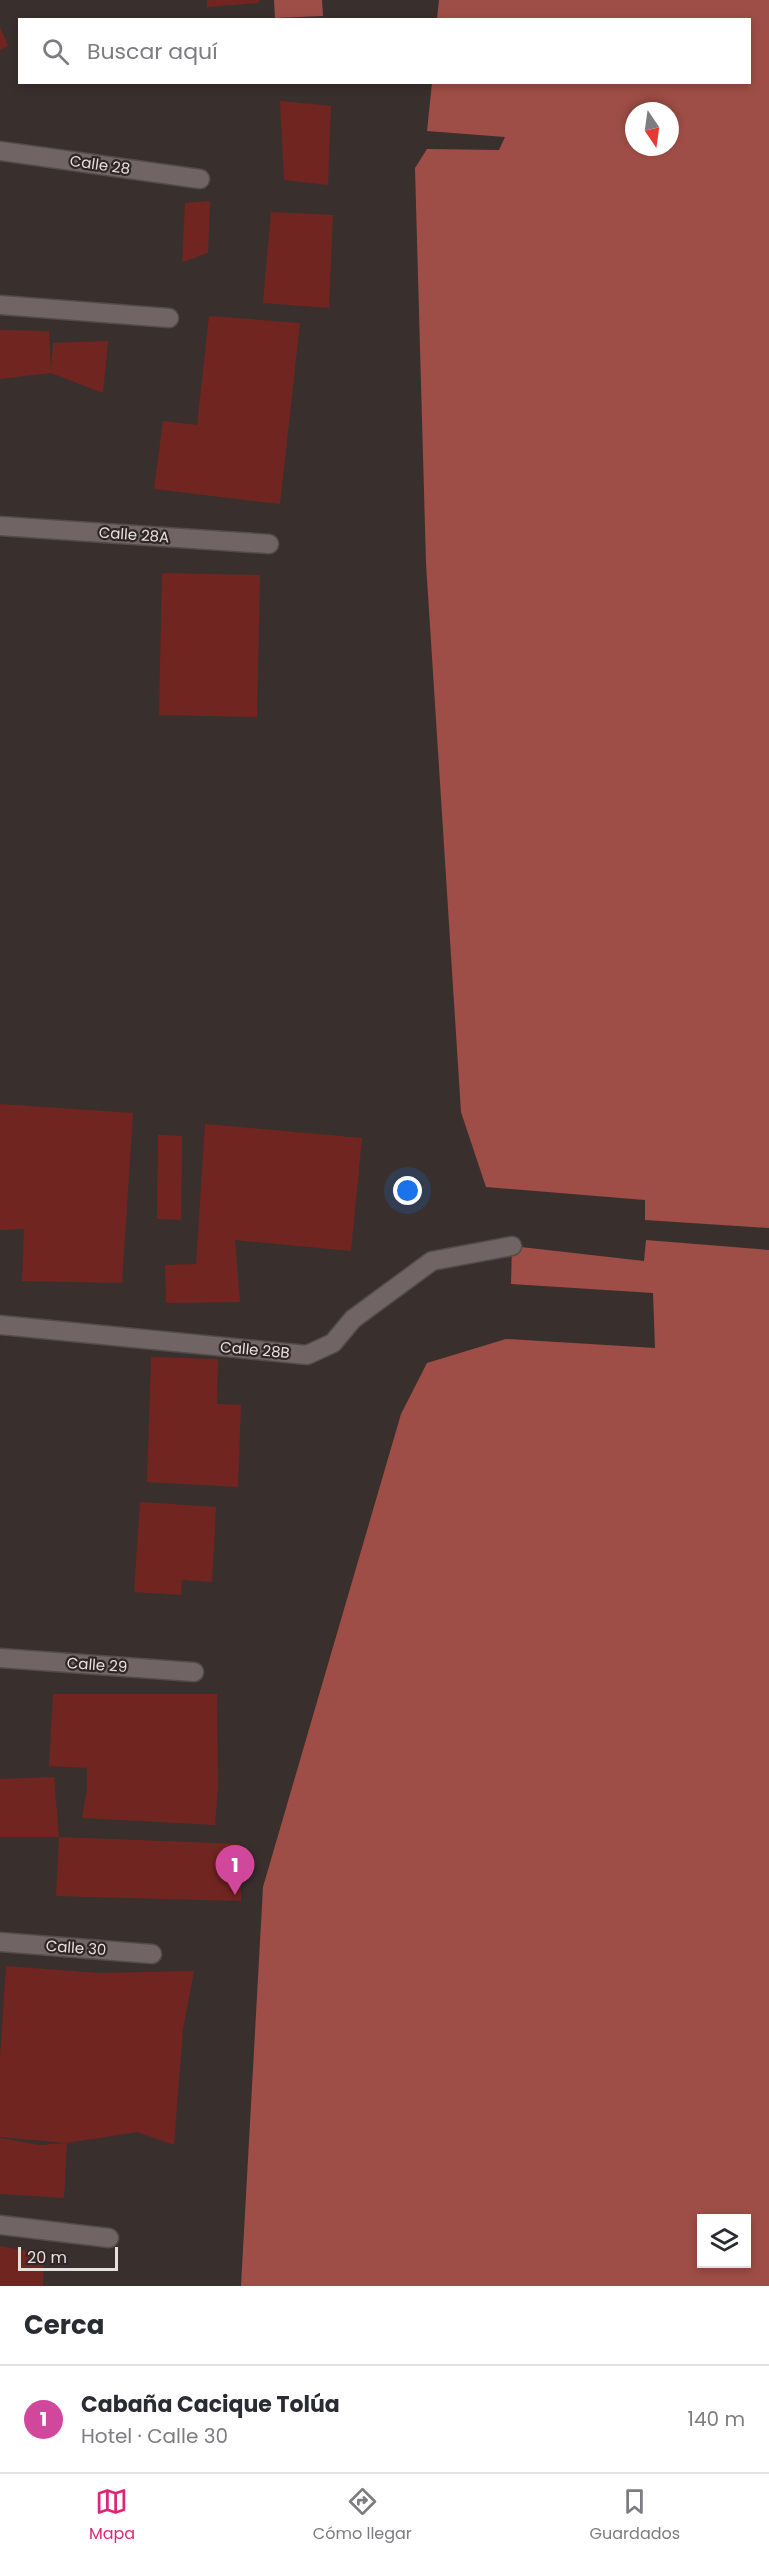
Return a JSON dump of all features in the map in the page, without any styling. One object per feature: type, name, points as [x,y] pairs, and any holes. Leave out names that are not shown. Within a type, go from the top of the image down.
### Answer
[{"type":"street","name":"Calle 28","points":[[0,151],[200,179]]},
{"type":"street","points":[[0,305],[168,318]]},
{"type":"street","name":"Calle 28A","points":[[0,526],[269,544]]},
{"type":"street","name":"Calle 28B","points":[[0,1325],[307,1354],[333,1343],[353,1319],[432,1261],[512,1246]]},
{"type":"street","name":"Calle 29","points":[[0,1658],[194,1672]]},
{"type":"street","name":"Calle 30","points":[[0,1942],[152,1954]]},
{"type":"street","points":[[0,2225],[109,2238]]},
{"type":"shaded area","points":[[274,0],[322,0],[323,16],[275,18]]},
{"type":"shaded area","points":[[439,0],[769,0],[769,1228],[645,1220],[645,1200],[486,1187],[461,1112],[426,563],[415,168],[427,149],[499,150],[505,137],[427,131],[432,84],[751,84],[751,18],[437,18]]},
{"type":"shaded area","points":[[646,1240],[769,1250],[769,2286],[241,2286],[263,1887],[401,1414],[427,1363],[506,1339],[655,1348],[653,1293],[511,1284],[512,1246],[644,1261]]},
{"type":"building","points":[[207,0],[259,0],[259,3],[207,7]]},
{"type":"building","points":[[0,27],[8,46],[0,50]]},
{"type":"building","points":[[280,101],[331,106],[328,185],[284,180]]},
{"type":"building","points":[[210,201],[208,253],[182,262],[185,203]]},
{"type":"building","points":[[271,212],[333,215],[329,308],[263,303]]},
{"type":"building","points":[[209,316],[300,323],[280,504],[154,489],[163,421],[197,425]]},
{"type":"building","points":[[0,330],[49,331],[51,370],[53,343],[108,341],[103,393],[51,373],[0,379]]},
{"type":"building","points":[[162,573],[260,575],[257,717],[159,715]]},
{"type":"building","points":[[0,1104],[133,1113],[122,1283],[22,1281],[24,1229],[0,1230]]},
{"type":"building","points":[[205,1124],[362,1138],[351,1251],[235,1240],[240,1302],[166,1303],[165,1265],[196,1264]]},
{"type":"building","points":[[158,1135],[182,1136],[181,1220],[157,1219]]},
{"type":"building","points":[[151,1357],[218,1359],[217,1404],[241,1405],[238,1487],[147,1482]]},
{"type":"building","points":[[140,1502],[216,1507],[212,1582],[182,1580],[181,1595],[134,1592]]},
{"type":"building","points":[[53,1694],[217,1694],[218,1786],[215,1825],[82,1818],[87,1788],[87,1768],[49,1766]]},
{"type":"building","points":[[54,1777],[59,1837],[0,1837],[0,1779]]},
{"type":"building","points":[[59,1837],[240,1844],[241,1901],[56,1896]]},
{"type":"building","points":[[6,1966],[100,1973],[194,1971],[183,2029],[174,2145],[137,2132],[67,2143],[0,2137],[0,2058]]},
{"type":"building","points":[[0,2138],[40,2145],[67,2143],[64,2198],[0,2194]]},
{"type":"building","points":[[0,2246],[44,2254],[43,2286],[0,2286]]},
{"type":"place","name":"Cabaña Cacique Tolúa","points":[[235,1895]]}]
